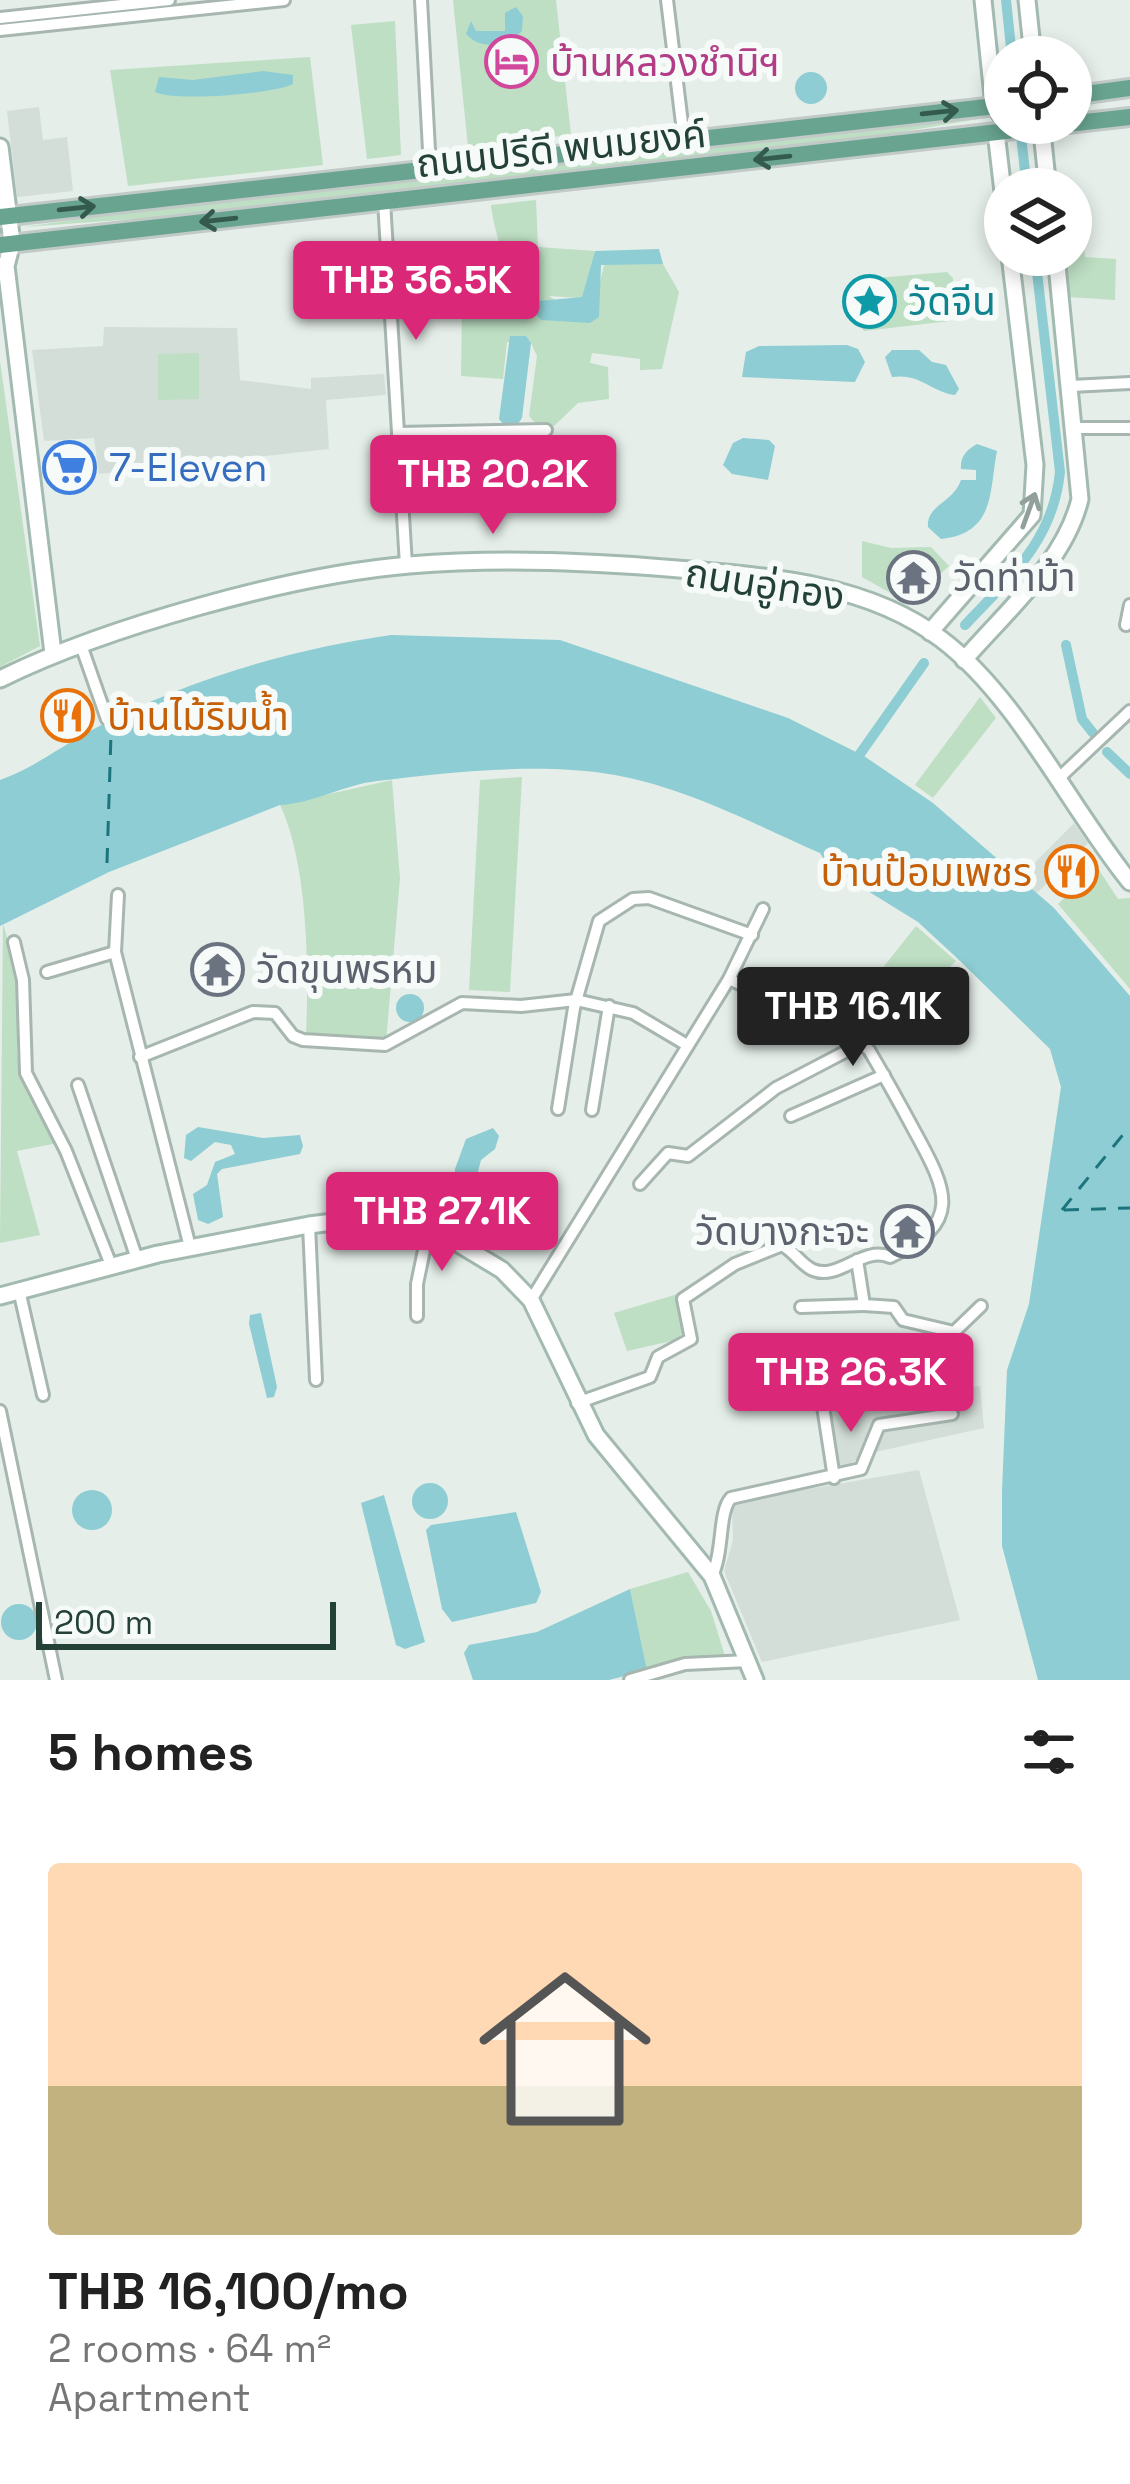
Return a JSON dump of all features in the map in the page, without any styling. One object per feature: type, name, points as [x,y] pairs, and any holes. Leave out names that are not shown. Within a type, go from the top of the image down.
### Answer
[{"type":"main road","points":[[1092,93],[1130,88]]},
{"type":"main road","name":"ถนนปรีดี พนมยงค์","points":[[1092,118],[1130,117]]},
{"type":"main road","name":"ถนนปรีดี พนมยงค์","points":[[4,216],[684,140],[984,123]]},
{"type":"main road","name":"ถนนปรีดี พนมยงค์","points":[[6,244],[984,125]]},
{"type":"street","points":[[0,18],[166,0]]},
{"type":"street","points":[[0,30],[284,0]]},
{"type":"street","points":[[422,0],[430,169]]},
{"type":"street","points":[[667,0],[684,140]]},
{"type":"street","points":[[983,0],[992,36]]},
{"type":"street","points":[[1027,0],[1031,36]]},
{"type":"street","points":[[0,147],[3,263],[53,653]]},
{"type":"street","points":[[384,201],[406,565]]},
{"type":"street","points":[[930,632],[1032,515],[1035,465],[1012,276]]},
{"type":"street","points":[[964,660],[1074,525],[1080,499],[1076,428],[1058,276]]},
{"type":"street","points":[[1071,386],[1130,383]]},
{"type":"street","points":[[1076,428],[1130,428]]},
{"type":"street","points":[[398,433],[546,430]]},
{"type":"street","name":"ถนนอู่ทอง","points":[[0,679],[53,653],[240,599],[406,565],[626,564],[785,580],[859,598],[930,632],[964,660],[1059,778],[1130,881]]},
{"type":"street","points":[[1126,625],[1130,604]]},
{"type":"street","points":[[81,645],[107,719]]},
{"type":"street","points":[[1059,778],[1130,711]]},
{"type":"street","points":[[118,895],[115,952],[190,1246]]},
{"type":"street","points":[[558,1109],[576,1000],[599,921],[633,899],[649,898],[752,934]]},
{"type":"street","points":[[532,1300],[729,979],[763,909]]},
{"type":"street","points":[[14,942],[23,980],[26,1073],[67,1151],[111,1265]]},
{"type":"street","points":[[47,972],[115,952]]},
{"type":"street","points":[[577,1402],[650,1378],[658,1357],[691,1339],[683,1299],[735,1264],[782,1245],[818,1272],[876,1253],[890,1257],[921,1243],[939,1222],[945,1186],[862,1043],[729,979]]},
{"type":"street","points":[[140,1057],[253,1012],[275,1013],[293,1036],[303,1040],[386,1045],[462,1003],[521,1006],[576,1000],[609,1006],[687,1045]]},
{"type":"street","points":[[592,1110],[609,1006]]},
{"type":"street","points":[[640,1184],[668,1153],[688,1156],[776,1088],[862,1043]]},
{"type":"street","points":[[791,1116],[884,1075]]},
{"type":"street","points":[[78,1084],[137,1259]]},
{"type":"street","points":[[0,1296],[190,1246],[309,1225],[382,1216],[429,1226],[502,1270],[532,1300],[577,1402],[616,1462],[676,1527],[712,1576],[755,1680]]},
{"type":"street","points":[[309,1225],[316,1380]]},
{"type":"street","points":[[417,1316],[416,1284],[429,1226]]},
{"type":"street","points":[[857,1260],[864,1305]]},
{"type":"street","points":[[19,1290],[43,1395]]},
{"type":"street","points":[[801,1307],[890,1306],[904,1320],[954,1332],[981,1306]]},
{"type":"street","points":[[822,1400],[834,1478]]},
{"type":"street","points":[[0,1411],[56,1680]]},
{"type":"street","points":[[712,1576],[723,1552],[724,1504],[731,1498],[834,1478],[866,1465],[879,1425],[952,1414]]},
{"type":"street","points":[[630,1680],[686,1664],[748,1660]]},
{"type":"shaded area","points":[[39,107],[43,140],[67,137],[73,191],[17,197],[7,111]]},
{"type":"shaded area","points":[[104,327],[237,328],[240,380],[311,389],[311,378],[384,374],[386,395],[326,400],[329,449],[99,474],[94,438],[44,441],[32,350],[103,346]]},
{"type":"shaded area","points":[[1074,823],[1088,843],[1037,893],[1020,878]]},
{"type":"shaded area","points":[[952,1380],[953,1390],[980,1386],[984,1428],[866,1454],[840,1470],[826,1401]]},
{"type":"shaded area","points":[[919,1470],[960,1620],[762,1662],[724,1571],[733,1540],[732,1508],[738,1501]]},
{"type":"green space","points":[[453,0],[556,0],[571,135],[468,147]]},
{"type":"green space","points":[[395,21],[401,155],[367,159],[351,25]]},
{"type":"green space","points":[[310,57],[323,165],[128,186],[110,70]]},
{"type":"green space","points":[[984,117],[821,145],[206,214],[23,227],[228,198],[848,127]]},
{"type":"green space","points":[[536,200],[538,247],[595,251],[582,298],[549,296],[589,323],[605,262],[663,264],[679,292],[662,369],[640,370],[640,359],[592,353],[590,363],[608,367],[609,399],[578,403],[554,426],[535,423],[529,416],[537,356],[531,343],[507,342],[503,379],[461,376],[462,307],[512,303],[491,205]]},
{"type":"green space","points":[[1092,257],[1116,259],[1115,300],[1069,297],[1067,276],[1092,276]]},
{"type":"green space","points":[[947,272],[953,278],[955,316],[950,321],[864,331],[857,323],[852,280]]},
{"type":"green space","points":[[199,353],[199,399],[158,400],[158,354]]},
{"type":"green space","points":[[0,361],[40,646],[0,667]]},
{"type":"green space","points":[[862,541],[891,548],[931,547],[949,566],[908,603],[862,577]]},
{"type":"green space","points":[[980,697],[996,718],[933,798],[915,785]]},
{"type":"green space","points":[[522,777],[510,992],[469,990],[480,780]]},
{"type":"green space","points":[[392,780],[400,878],[386,1042],[306,1034],[301,886],[280,805]]},
{"type":"green space","points":[[1097,867],[1118,899],[1130,898],[1130,989],[1058,904]]},
{"type":"green space","points":[[3,924],[18,974],[17,1054],[58,1143],[17,1151],[40,1235],[0,1243]]},
{"type":"green space","points":[[916,926],[956,961],[871,1043],[839,1023]]},
{"type":"green space","points":[[678,1294],[687,1328],[676,1340],[627,1351],[614,1313]]},
{"type":"green space","points":[[688,1572],[711,1611],[725,1656],[647,1670],[630,1589]]},
{"type":"water","points":[[516,7],[523,16],[522,31],[509,40],[479,43],[466,34],[471,21],[476,31],[505,31],[505,13]]},
{"type":"water","points":[[263,71],[293,75],[293,84],[224,96],[155,92],[159,77],[193,80]]},
{"type":"water","points":[[811,72],[822,77],[827,88],[822,99],[811,104],[800,99],[795,88],[800,77]]},
{"type":"water","points":[[659,249],[663,264],[601,265],[599,317],[590,323],[541,320],[535,313],[539,301],[582,297],[595,251]]},
{"type":"water","points":[[510,336],[526,336],[531,343],[522,418],[517,425],[504,425],[499,419]]},
{"type":"water","points":[[847,345],[858,349],[865,362],[855,382],[742,377],[746,352],[759,346]]},
{"type":"water","points":[[892,350],[919,350],[932,362],[946,365],[959,389],[955,395],[911,378],[892,377],[885,357]]},
{"type":"water","points":[[743,438],[769,440],[775,446],[768,480],[732,474],[723,465],[733,443]]},
{"type":"water","points":[[977,444],[997,451],[987,508],[972,528],[941,539],[928,527],[931,514],[961,480],[976,480],[976,470],[961,469],[961,464]]},
{"type":"water","points":[[391,635],[560,640],[788,718],[864,756],[933,803],[1054,908],[1130,996],[1130,1680],[1038,1680],[1002,1546],[1007,1370],[1029,1304],[1061,1087],[1050,1049],[918,922],[829,867],[820,853],[720,808],[642,781],[557,769],[465,772],[365,783],[280,805],[109,872],[0,926],[0,780],[125,713],[199,683],[313,649]]},
{"type":"water","points":[[410,994],[420,998],[424,1008],[420,1018],[410,1022],[400,1018],[396,1008],[400,998]]},
{"type":"water","points":[[198,1127],[263,1138],[300,1135],[303,1146],[300,1154],[222,1169],[217,1174],[223,1217],[208,1224],[198,1220],[193,1194],[207,1185],[215,1162],[235,1154],[231,1145],[215,1142],[191,1161],[184,1158],[186,1135]]},
{"type":"water","points":[[493,1128],[499,1136],[495,1149],[481,1160],[469,1206],[453,1209],[455,1169],[466,1139]]},
{"type":"water","points":[[744,1219],[754,1223],[758,1233],[754,1243],[744,1247],[734,1243],[730,1233],[734,1223]]},
{"type":"water","points":[[261,1313],[277,1387],[274,1397],[267,1398],[249,1324],[250,1315]]},
{"type":"water","points":[[430,1483],[443,1488],[448,1501],[443,1514],[430,1519],[417,1514],[412,1501],[417,1488]]},
{"type":"water","points":[[92,1490],[106,1496],[112,1510],[106,1524],[92,1530],[78,1524],[72,1510],[78,1496]]},
{"type":"water","points":[[384,1495],[425,1642],[405,1649],[396,1645],[361,1503]]},
{"type":"water","points":[[516,1512],[541,1592],[536,1603],[452,1622],[442,1609],[426,1530],[431,1525]]},
{"type":"water","points":[[630,1589],[647,1670],[609,1680],[473,1680],[464,1653],[469,1645],[537,1632]]},
{"type":"water","points":[[19,1604],[32,1609],[37,1622],[32,1635],[19,1640],[6,1635],[1,1622],[6,1609]]},
{"type":"waterway","points":[[1006,0],[1010,36]]},
{"type":"waterway","points":[[1022,144],[1025,168]]},
{"type":"waterway","points":[[965,625],[1027,556],[1056,496],[1060,472],[1037,276]]},
{"type":"waterway","points":[[1066,645],[1082,719],[1093,733]]},
{"type":"waterway","points":[[855,761],[924,663]]},
{"type":"waterway","points":[[1107,752],[1130,774]]},
{"type":"ferry route","points":[[107,863],[111,734]]},
{"type":"ferry route","points":[[1062,1210],[1130,1126]]},
{"type":"ferry route","points":[[1064,1210],[1130,1208]]},
{"type":"place","name":"บ้านหลวงชำนิฯ","points":[[511,62]]},
{"type":"place","name":"วัดจีน","points":[[869,301]]},
{"type":"place","name":"7-Eleven","points":[[70,467]]},
{"type":"place","name":"วัดท่าม้า","points":[[914,577]]},
{"type":"place","name":"บ้านไม้ริมน้ำ","points":[[68,716]]},
{"type":"place","name":"บ้านป้อมเพชร","points":[[1071,872]]},
{"type":"place","name":"วัดขุนพรหม","points":[[217,969]]},
{"type":"place","name":"วัดบางกะจะ","points":[[908,1231]]}]
